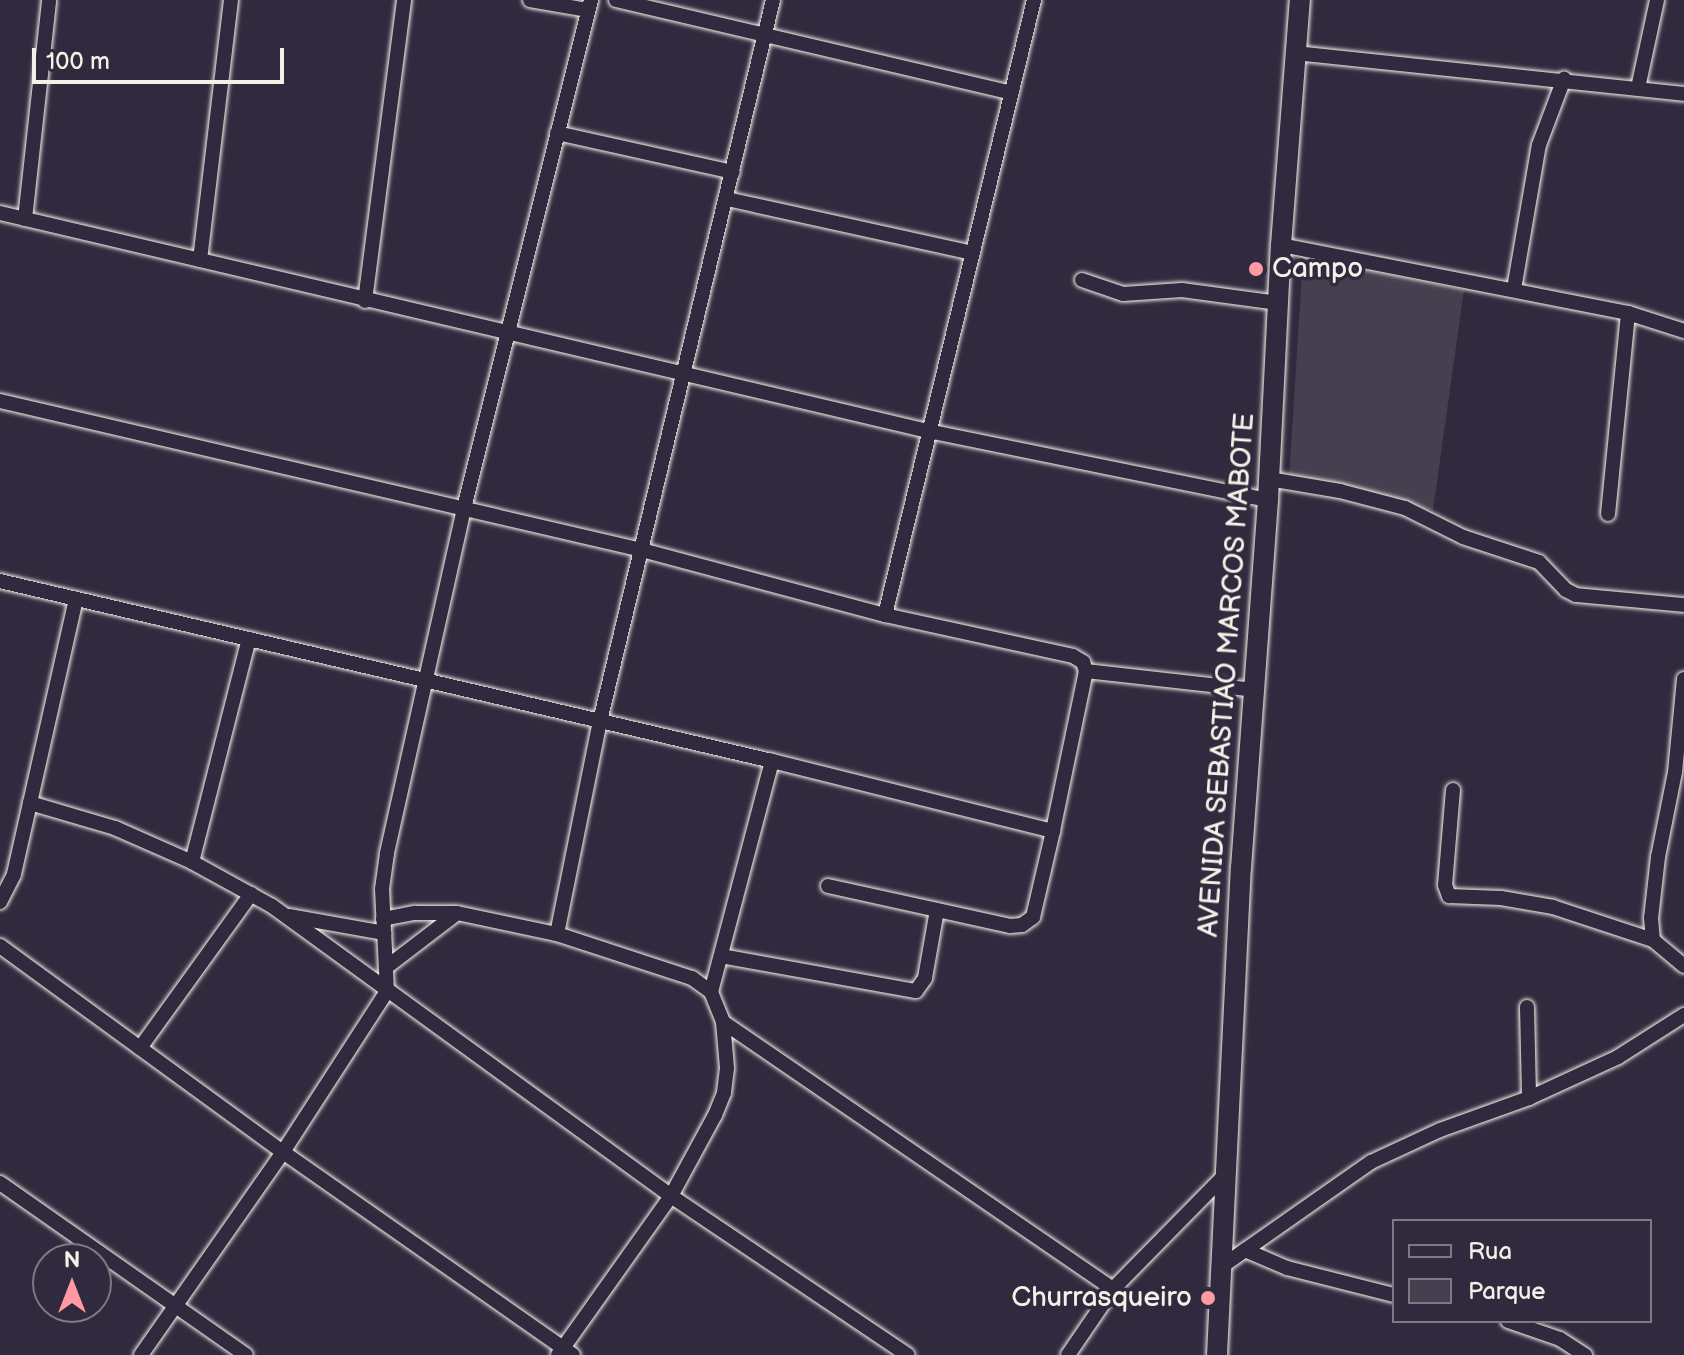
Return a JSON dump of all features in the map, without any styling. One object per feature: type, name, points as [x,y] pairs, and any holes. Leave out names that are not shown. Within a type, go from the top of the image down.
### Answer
[{"type":"main road","name":"AVENIDA SEBASTIAO MARCOS MABOTE","points":[[1217,1355],[1223,1177],[1268,500],[1281,245],[1300,0]]},
{"type":"street","points":[[25,219],[49,0]]},
{"type":"street","points":[[200,260],[231,0]]},
{"type":"street","points":[[365,301],[404,0]]},
{"type":"street","points":[[141,1355],[283,1152],[387,991],[384,926],[387,853],[464,508],[589,5],[530,0]]},
{"type":"street","points":[[616,0],[765,32],[1011,93]]},
{"type":"street","points":[[557,934],[600,721],[773,0]]},
{"type":"street","points":[[885,615],[1034,0]]},
{"type":"street","points":[[1638,88],[1657,0]]},
{"type":"street","points":[[1295,53],[1684,94]]},
{"type":"street","points":[[1514,289],[1539,145],[1564,79]]},
{"type":"street","points":[[557,133],[733,172]]},
{"type":"street","points":[[727,199],[972,253]]},
{"type":"street","points":[[0,213],[928,431],[1268,500]]},
{"type":"street","points":[[1281,245],[1628,313],[1684,331]]},
{"type":"street","points":[[1082,280],[1123,294],[1182,290],[1278,303]]},
{"type":"street","points":[[1608,514],[1628,313]]},
{"type":"street","points":[[0,401],[642,550],[885,615],[1073,656],[1083,662],[1086,671],[1053,831],[1030,922],[1010,926],[828,886]]},
{"type":"street","points":[[1269,479],[1340,491],[1405,508],[1463,537],[1539,562],[1566,590],[1576,595],[1684,605]]},
{"type":"street","points":[[0,581],[772,761],[1053,831]]},
{"type":"street","points":[[0,902],[14,874],[76,599]]},
{"type":"street","points":[[192,862],[249,639]]},
{"type":"street","points":[[1086,671],[1256,690]]},
{"type":"street","points":[[1653,940],[1651,918],[1658,857],[1677,803],[1684,679]]},
{"type":"street","points":[[711,992],[772,761]]},
{"type":"street","points":[[1453,790],[1445,885],[1449,896],[1501,898],[1553,907],[1653,940],[1684,966]]},
{"type":"street","points":[[30,803],[115,828],[192,862],[251,894],[671,1196],[908,1355]]},
{"type":"street","points":[[140,1048],[251,894]]},
{"type":"street","points":[[721,956],[916,991],[925,978],[937,910]]},
{"type":"street","points":[[0,946],[564,1353],[671,1196],[724,1093],[727,1048],[723,1022],[711,992],[692,978],[557,934],[457,913],[415,913],[384,926],[284,915]]},
{"type":"street","points":[[388,966],[457,913]]},
{"type":"street","points":[[1527,1007],[1529,1098]]},
{"type":"street","points":[[1221,1267],[1371,1162],[1440,1130],[1529,1098],[1618,1057],[1684,1015]]},
{"type":"street","points":[[723,1022],[1113,1289]]},
{"type":"street","points":[[1068,1355],[1113,1289],[1223,1177]]},
{"type":"street","points":[[0,1183],[246,1355]]},
{"type":"street","points":[[1245,1250],[1287,1268],[1392,1294]]},
{"type":"street","points":[[1514,1323],[1560,1339],[1585,1355]]},
{"type":"green space","points":[[1303,257],[1464,290],[1433,510],[1289,479]]},
{"type":"place","name":"Campo","points":[[1256,269]]},
{"type":"place","name":"Churrasqueiro","points":[[1208,1298]]}]
